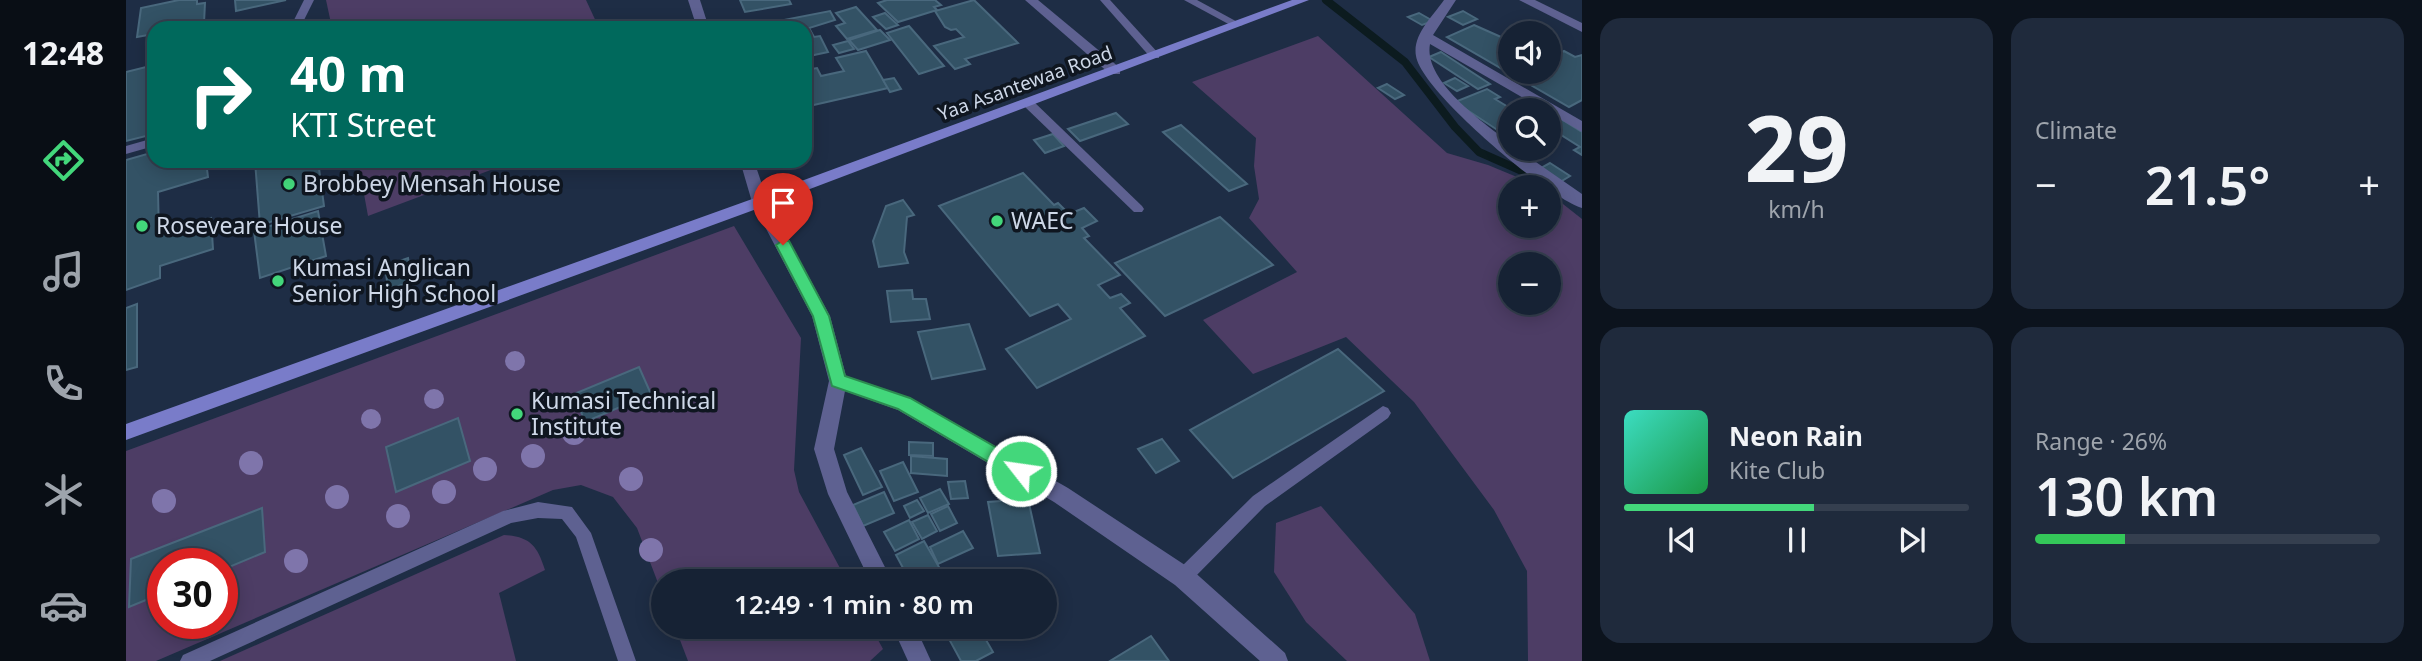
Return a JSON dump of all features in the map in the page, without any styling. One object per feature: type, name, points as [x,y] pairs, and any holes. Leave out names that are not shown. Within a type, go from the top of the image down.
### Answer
[{"type":"street","points":[[694,0],[701,21]]},
{"type":"street","points":[[1031,0],[1115,71]]},
{"type":"street","name":"Yaa Asantewaa Road","points":[[126,432],[760,202],[1303,0]]},
{"type":"street","points":[[1450,0],[1425,36],[1422,58],[1433,79],[1458,109],[1582,202]]},
{"type":"street","points":[[1525,0],[1582,28]]},
{"type":"street","points":[[1425,36],[1582,127]]},
{"type":"street","points":[[749,168],[760,202],[821,316],[838,381],[824,449],[838,494],[875,569]]},
{"type":"street","points":[[838,381],[904,404],[1061,495],[1183,577],[1278,661]]},
{"type":"street","points":[[909,639],[920,661]]},
{"type":"lane","points":[[298,21],[309,0]]},
{"type":"lane","points":[[1105,0],[1155,55]]},
{"type":"lane","points":[[1189,0],[1238,25]]},
{"type":"lane","points":[[1028,103],[1138,209]]},
{"type":"lane","points":[[126,150],[147,144]]},
{"type":"lane","points":[[1183,577],[1259,501],[1383,413]]},
{"type":"lane","points":[[188,661],[509,516],[538,510],[566,512],[583,533],[627,661]]},
{"type":"shaded area","points":[[326,0],[586,0],[596,21],[330,21]]},
{"type":"shaded area","points":[[1318,36],[1447,153],[1512,175],[1498,175],[1498,238],[1561,238],[1561,202],[1582,219],[1582,661],[1528,661],[1527,571],[1494,510],[1414,402],[1346,337],[1253,374],[1203,320],[1297,272],[1249,218],[1259,199],[1254,166],[1256,138],[1192,82]]},
{"type":"shaded area","points":[[359,168],[496,168],[368,216]]},
{"type":"shaded area","name":"Kumasi Technical Institute","points":[[734,226],[801,338],[794,470],[799,492],[841,569],[653,569],[637,528],[613,497],[581,485],[553,490],[238,626],[238,548],[147,548],[147,639],[207,639],[156,661],[126,661],[126,451]]},
{"type":"shaded area","points":[[1321,506],[1415,614],[1430,661],[1347,661],[1306,622],[1274,572],[1276,523]]},
{"type":"shaded area","points":[[504,535],[526,540],[531,544],[539,554],[545,570],[499,593],[516,661],[220,661]]},
{"type":"shaded area","points":[[680,639],[878,639],[883,649],[870,661],[688,661]]},
{"type":"building","points":[[179,0],[197,0],[197,4],[205,3],[204,21],[147,21],[147,35],[137,37],[141,8]]},
{"type":"building","points":[[235,0],[286,0],[236,11]]},
{"type":"building","points":[[740,0],[789,0],[791,4],[745,12]]},
{"type":"building","points":[[887,0],[935,0],[941,5],[934,7],[937,10],[898,22],[878,3]]},
{"type":"building","points":[[974,0],[1018,43],[965,59],[970,64],[955,69],[934,46],[964,37],[956,29],[945,27],[935,11]]},
{"type":"building","points":[[856,7],[877,30],[847,39],[836,26],[845,23],[836,13]]},
{"type":"building","points":[[830,11],[835,20],[812,27],[812,21],[779,21]]},
{"type":"building","points":[[1463,11],[1477,19],[1463,25],[1448,17]]},
{"type":"building","points":[[885,13],[898,25],[886,29],[873,17]]},
{"type":"building","points":[[1419,13],[1433,21],[1422,25],[1408,17]]},
{"type":"building","points":[[1474,25],[1498,36],[1498,67],[1447,37]]},
{"type":"building","points":[[909,26],[944,66],[919,74],[887,33]]},
{"type":"building","points":[[880,30],[890,40],[858,50],[849,40]]},
{"type":"building","points":[[812,33],[814,37],[820,36],[828,52],[812,55]]},
{"type":"building","points":[[848,41],[854,49],[839,53],[833,45]]},
{"type":"building","points":[[866,51],[888,88],[812,105],[812,69],[817,68],[821,76],[844,71],[836,58]]},
{"type":"building","points":[[1564,51],[1575,57],[1582,55],[1582,100],[1569,107],[1561,102],[1561,98],[1553,98],[1529,84],[1561,84],[1561,53]]},
{"type":"building","points":[[1441,52],[1490,84],[1478,89],[1429,57]]},
{"type":"building","points":[[147,67],[147,136],[126,141],[126,72]]},
{"type":"building","points":[[894,78],[901,89],[890,92],[883,80]]},
{"type":"building","points":[[1455,78],[1468,86],[1457,91],[1444,83]]},
{"type":"building","points":[[1387,84],[1404,95],[1395,99],[1378,88]]},
{"type":"building","points":[[1487,89],[1500,97],[1495,99],[1498,101],[1498,130],[1455,102]]},
{"type":"building","points":[[1116,113],[1128,124],[1080,141],[1068,129]]},
{"type":"building","points":[[1561,119],[1582,132],[1582,155],[1574,150],[1580,147],[1561,135]]},
{"type":"building","points":[[1181,125],[1247,184],[1229,191],[1163,132]]},
{"type":"building","points":[[1053,134],[1064,146],[1045,153],[1034,140]]},
{"type":"building","name":"Roseveare House","points":[[147,154],[147,168],[207,168],[208,177],[158,192],[159,234],[211,218],[213,249],[160,266],[160,278],[126,290],[126,160]]},
{"type":"building","points":[[1550,163],[1570,176],[1561,181],[1561,175],[1549,175],[1539,169]]},
{"type":"building","name":"Brobbey Mensah House","points":[[256,168],[319,168],[324,206],[260,225]]},
{"type":"building","points":[[1023,173],[1054,205],[1058,203],[1069,214],[1084,208],[1097,221],[1082,228],[1089,236],[1084,238],[1120,275],[1098,285],[1110,298],[1121,294],[1130,303],[1120,308],[1145,336],[1037,388],[1006,349],[1071,319],[1058,304],[1030,316],[939,206]]},
{"type":"building","points":[[903,200],[914,215],[907,217],[904,252],[908,263],[879,267],[873,241],[886,206]]},
{"type":"building","points":[[318,211],[326,256],[260,278],[254,231]]},
{"type":"building","points":[[1220,217],[1273,265],[1165,316],[1115,263]]},
{"type":"building","points":[[408,258],[412,282],[388,289],[385,266]]},
{"type":"building","points":[[912,290],[913,299],[926,299],[930,319],[891,322],[887,291]]},
{"type":"building","points":[[137,304],[137,367],[126,370],[126,308]]},
{"type":"building","points":[[969,324],[985,369],[932,379],[918,332]]},
{"type":"building","points":[[1338,349],[1384,391],[1233,478],[1190,430]]},
{"type":"building","points":[[639,367],[651,394],[585,422],[574,394]]},
{"type":"building","points":[[458,418],[470,461],[396,492],[386,447]]},
{"type":"building","points":[[1162,439],[1179,461],[1156,473],[1138,449]]},
{"type":"building","points":[[909,442],[933,443],[933,456],[909,455]]},
{"type":"building","points":[[861,448],[882,487],[863,495],[844,455]]},
{"type":"building","points":[[911,456],[947,459],[947,476],[911,473]]},
{"type":"building","points":[[903,462],[918,492],[894,501],[880,471]]},
{"type":"building","points":[[965,481],[968,498],[951,499],[948,482]]},
{"type":"building","points":[[940,489],[949,504],[928,513],[920,498]]},
{"type":"building","points":[[884,492],[894,513],[863,526],[853,505]]},
{"type":"building","points":[[1028,499],[1040,553],[998,556],[988,502]]},
{"type":"building","points":[[917,500],[924,511],[910,518],[904,506]]},
{"type":"building","points":[[948,506],[957,523],[940,531],[931,514]]},
{"type":"building","points":[[262,508],[265,552],[238,563],[238,548],[159,548]]},
{"type":"building","points":[[928,515],[937,531],[922,539],[912,522]]},
{"type":"building","points":[[909,520],[919,539],[895,551],[884,532]]},
{"type":"building","points":[[963,531],[973,548],[938,564],[930,547]]},
{"type":"building","points":[[924,541],[940,569],[904,569],[896,555]]},
{"type":"building","points":[[147,553],[147,600],[129,607],[131,559]]},
{"type":"building","points":[[1151,636],[1169,661],[1110,661]]},
{"type":"building","points":[[949,639],[986,639],[993,652],[976,661],[961,661]]},
{"type":"waterway","points":[[1326,0],[1405,62],[1455,127],[1479,152],[1531,175]]},
{"type":"place","name":"Brobbey Mensah House","points":[[289,184]]},
{"type":"place","name":"WAEC","points":[[997,221]]},
{"type":"place","name":"Roseveare House","points":[[142,226]]},
{"type":"place","name":"Kumasi Anglican Senior High School","points":[[278,281]]},
{"type":"place","name":"Kumasi Technical Institute","points":[[517,414]]},
{"type":"route","points":[[783,245],[821,316],[838,381],[904,404],[1021,471]]}]
